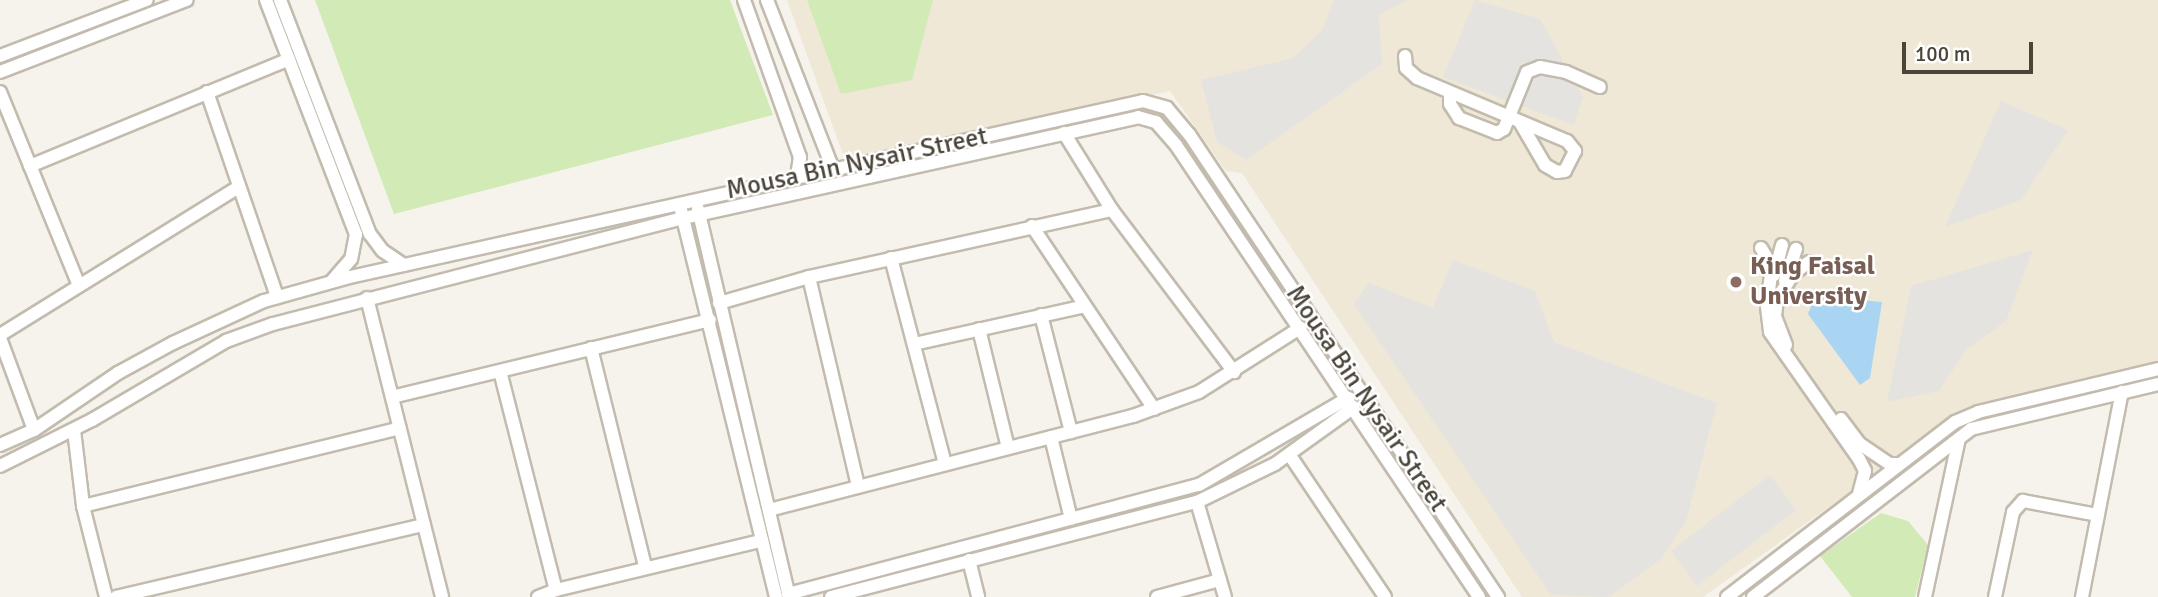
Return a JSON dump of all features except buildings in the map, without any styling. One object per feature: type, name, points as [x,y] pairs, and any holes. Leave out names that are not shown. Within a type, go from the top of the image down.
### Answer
[{"type":"street","points":[[0,56],[147,0]]},
{"type":"street","points":[[0,72],[187,0]]},
{"type":"street","points":[[266,0],[356,234],[351,259],[331,282]]},
{"type":"street","points":[[280,0],[370,234],[383,251],[404,265]]},
{"type":"street","points":[[744,0],[800,157],[797,177]]},
{"type":"street","points":[[767,0],[833,169]]},
{"type":"street","points":[[1405,56],[1409,72],[1450,93],[1567,141],[1575,150],[1565,171],[1557,172],[1545,165],[1521,124]]},
{"type":"street","points":[[30,166],[289,59]]},
{"type":"street","points":[[1450,93],[1450,104],[1459,118],[1497,133],[1504,129],[1527,72],[1540,67],[1566,72],[1600,87]]},
{"type":"street","points":[[0,92],[79,286]]},
{"type":"street","points":[[207,92],[277,298]]},
{"type":"street","name":"Mousa Bin Nysair Street","points":[[0,445],[34,430],[118,373],[173,342],[277,298],[404,265],[1143,101],[1167,108],[1498,597]]},
{"type":"street","name":"Mousa Bin Nysair Street","points":[[0,466],[74,430],[226,341],[367,298],[699,214],[1138,117],[1156,122],[1300,328],[1479,597]]},
{"type":"street","points":[[1064,133],[1112,210],[1234,372]]},
{"type":"street","points":[[34,430],[0,336],[239,187]]},
{"type":"street","points":[[696,200],[769,510],[784,596]]},
{"type":"street","points":[[679,203],[710,320],[760,541],[784,596]]},
{"type":"street","points":[[719,303],[809,277],[1112,210]]},
{"type":"street","points":[[1032,226],[1154,408]]},
{"type":"street","points":[[1782,245],[1775,316],[1781,338],[1860,444],[1890,464],[1899,464]]},
{"type":"street","points":[[1761,248],[1772,266],[1778,284]]},
{"type":"street","points":[[1796,249],[1767,307],[1770,332],[1859,459],[1865,471],[1858,496]]},
{"type":"street","points":[[891,258],[945,464]]},
{"type":"street","points":[[1778,284],[1809,262]]},
{"type":"street","points":[[809,277],[858,486]]},
{"type":"street","points":[[367,298],[442,597]]},
{"type":"street","points":[[914,344],[1085,306]]},
{"type":"street","points":[[1041,315],[1071,432]]},
{"type":"street","points":[[392,397],[710,320]]},
{"type":"street","points":[[769,510],[1154,408],[1199,392],[1300,328]]},
{"type":"street","points":[[979,329],[1008,448]]},
{"type":"street","points":[[591,348],[645,566]]},
{"type":"street","points":[[1727,597],[1955,422],[1978,412],[2158,369]]},
{"type":"street","points":[[500,371],[556,590]]},
{"type":"street","points":[[1753,597],[1959,439],[1995,421],[2158,384]]},
{"type":"street","points":[[2082,597],[2122,392]]},
{"type":"street","points":[[784,596],[1199,485],[1351,403]]},
{"type":"street","points":[[831,597],[1197,502],[1289,454],[1351,403]]},
{"type":"street","points":[[83,506],[400,428]]},
{"type":"street","points":[[74,430],[83,506],[106,597]]},
{"type":"street","points":[[1051,437],[1071,519]]},
{"type":"street","points":[[1925,597],[1959,439]]},
{"type":"street","points":[[1289,454],[1385,597]]},
{"type":"street","points":[[1994,597],[2013,512],[2023,501],[2098,515]]},
{"type":"street","points":[[1197,502],[1225,597]]},
{"type":"street","points":[[1099,512],[1102,525]]},
{"type":"street","points":[[117,597],[424,525]]},
{"type":"street","points":[[538,597],[645,566],[760,541]]},
{"type":"street","points":[[969,560],[978,597]]},
{"type":"street","points":[[1157,597],[1220,580]]},
{"type":"street","points":[[884,582],[888,597]]},
{"type":"shaded area","name":"King Faisal University","points":[[787,0],[2158,0],[2158,361],[1970,406],[1703,597],[1522,597],[1242,173],[1226,171],[1170,91],[845,160]]},
{"type":"shaded area","points":[[1334,0],[1408,0],[1379,15],[1382,64],[1246,160],[1217,142],[1201,80],[1293,58],[1323,29]]},
{"type":"shaded area","points":[[1475,0],[1540,19],[1583,97],[1574,125],[1443,77]]},
{"type":"shaded area","points":[[2001,101],[2068,130],[2021,200],[1945,227]]},
{"type":"shaded area","points":[[2033,250],[2006,321],[1966,350],[1939,391],[1887,402],[1911,286]]},
{"type":"shaded area","points":[[1453,260],[1535,291],[1554,342],[1717,403],[1686,521],[1662,558],[1609,597],[1551,595],[1354,304],[1369,283],[1433,308]]},
{"type":"shaded area","points":[[1770,475],[1796,510],[1697,586],[1671,551]]},
{"type":"green space","points":[[315,0],[730,0],[773,115],[394,214]]},
{"type":"green space","points":[[807,0],[933,0],[912,80],[841,94]]},
{"type":"green space","points":[[1881,513],[1908,521],[1928,545],[1915,597],[1852,597],[1820,556]]},
{"type":"water","points":[[1815,296],[1882,302],[1870,378],[1860,385],[1808,314]]},
{"type":"place","name":"King Faisal University","points":[[1736,282]]}]
